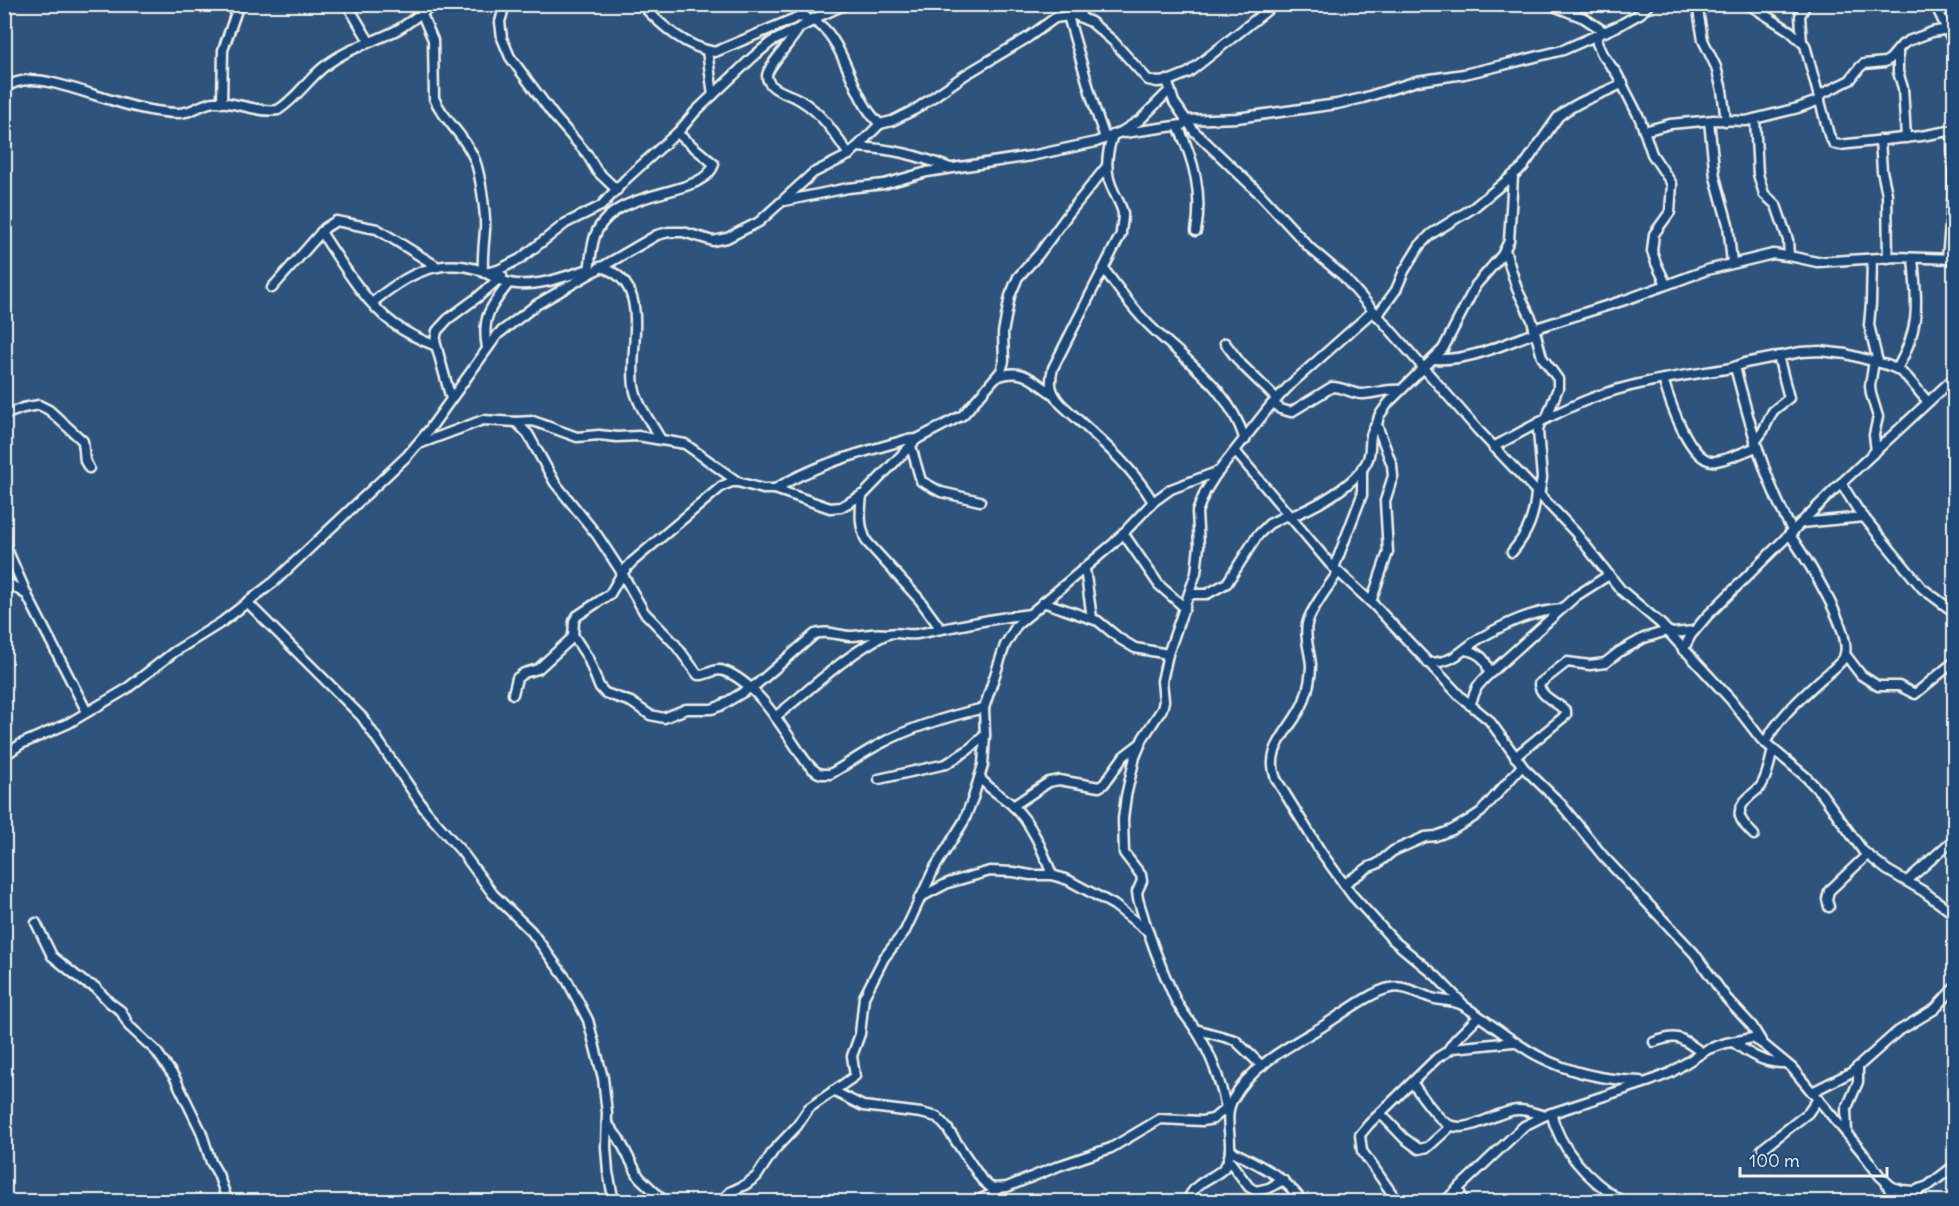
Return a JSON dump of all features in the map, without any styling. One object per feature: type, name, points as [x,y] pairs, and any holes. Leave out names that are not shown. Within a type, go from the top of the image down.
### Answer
[{"type":"street","points":[[222,103],[223,50],[238,4]]},
{"type":"street","points":[[347,4],[369,41]]},
{"type":"street","points":[[4,89],[14,82],[27,79],[46,81],[108,101],[178,113],[193,111],[209,103],[278,110],[324,67],[369,41],[395,31],[421,12],[438,4]]},
{"type":"street","points":[[505,4],[500,22],[501,38],[510,57],[554,116],[587,154],[597,171],[617,190]]},
{"type":"street","points":[[642,4],[662,26],[687,42],[715,52],[798,17],[810,20]]},
{"type":"street","points":[[793,4],[828,33],[865,108],[879,124]]},
{"type":"street","points":[[451,399],[435,341],[437,331],[448,319],[478,297],[520,259],[566,223],[601,206],[713,95],[771,42],[798,30],[810,20],[846,4]]},
{"type":"street","points":[[1077,4],[1082,18]]},
{"type":"street","points":[[4,756],[21,744],[48,733],[125,690],[174,652],[222,622],[275,581],[386,478],[416,445],[498,334],[536,305],[589,272],[657,235],[683,232],[713,241],[727,238],[759,222],[813,173],[849,155],[879,124],[892,121],[915,109],[1055,18],[1075,15],[1091,22],[1113,41],[1149,80],[1157,82],[1188,73],[1275,4]]},
{"type":"street","points":[[1554,4],[1584,18],[1601,34]]},
{"type":"street","points":[[783,201],[848,188],[884,184],[927,172],[1031,156],[1112,136],[1184,123],[1237,118],[1363,98],[1417,81],[1464,74],[1563,50],[1601,34],[1641,13],[1649,4]]},
{"type":"street","points":[[1697,4],[1703,40],[1716,67],[1722,90],[1726,121]]},
{"type":"street","points":[[1435,359],[1452,360],[1471,356],[1666,284],[1732,263],[1773,254],[1818,262],[1888,258],[1951,259],[1953,131],[1906,138],[1834,144],[1829,135],[1805,45],[1790,30],[1748,4]]},
{"type":"street","points":[[1802,42],[1800,16],[1806,4]]},
{"type":"street","points":[[1937,4],[1954,9]]},
{"type":"street","points":[[1937,4],[1954,44]]},
{"type":"street","points":[[421,12],[433,40],[434,98],[437,106],[459,131],[475,159],[485,220],[482,255],[484,272]]},
{"type":"street","points":[[1068,16],[1095,110],[1112,136]]},
{"type":"street","points":[[798,30],[791,42],[772,63],[767,74],[768,80],[774,87],[815,109],[849,155]]},
{"type":"street","points":[[1644,131],[1670,124],[1746,121],[1798,108],[1850,80],[1864,64],[1885,62],[1908,41],[1932,32],[1948,30]]},
{"type":"street","points":[[1601,34],[1598,43],[1602,54],[1623,83],[1652,154],[1672,184],[1670,212],[1654,234],[1652,251],[1666,284]]},
{"type":"street","points":[[1898,50],[1898,72],[1903,88],[1906,138]]},
{"type":"street","points":[[708,51],[713,95]]},
{"type":"street","points":[[1167,80],[1184,123],[1199,192],[1200,205],[1196,231]]},
{"type":"street","points":[[1187,1202],[1192,1191],[1224,1168],[1229,1155],[1227,1110],[1219,1079],[1196,1029],[1176,1001],[1159,964],[1138,899],[1137,892],[1142,881],[1141,875],[1124,853],[1122,839],[1130,772],[1142,742],[1162,709],[1164,701],[1162,681],[1168,654],[1196,573],[1199,546],[1197,512],[1205,492],[1219,471],[1275,401],[1349,330],[1375,313],[1396,290],[1404,271],[1420,245],[1431,234],[1473,208],[1523,167],[1542,137],[1565,111],[1623,83]]},
{"type":"street","points":[[1053,394],[1050,385],[1053,368],[1121,234],[1123,215],[1108,176],[1107,166],[1107,151],[1112,136],[1140,120],[1170,90]]},
{"type":"street","points":[[1755,119],[1758,174],[1764,194],[1776,205],[1788,240],[1790,256]]},
{"type":"street","points":[[1709,121],[1715,177],[1728,224],[1732,263]]},
{"type":"street","points":[[1184,123],[1266,201],[1310,248],[1342,276],[1493,447],[1575,532],[1622,590],[1667,632],[1731,700],[1752,729],[1822,794],[1868,855],[1954,914]]},
{"type":"street","points":[[589,272],[594,238],[603,222],[614,211],[641,198],[674,190],[711,171],[714,164],[677,133]]},
{"type":"street","points":[[1880,140],[1882,171],[1887,194],[1888,258]]},
{"type":"street","points":[[857,147],[923,157],[952,169]]},
{"type":"street","points":[[416,445],[483,420],[538,422],[577,436],[605,435],[662,440],[685,444],[738,482],[763,489],[776,489],[830,508],[841,507],[862,495],[914,442],[963,415],[996,378],[1004,361],[1003,333],[1010,296],[1018,277],[1039,254],[1107,166]]},
{"type":"street","points":[[1190,594],[1207,594],[1227,583],[1257,536],[1269,524],[1305,512],[1345,486],[1362,468],[1370,455],[1370,437],[1379,416],[1389,402],[1443,349],[1476,285],[1505,250],[1509,241],[1513,176]]},
{"type":"street","points":[[272,288],[321,232],[336,221],[376,229],[438,267]]},
{"type":"street","points":[[321,232],[372,303],[395,325],[436,346]]},
{"type":"street","points":[[1505,250],[1517,289],[1532,320],[1542,357],[1546,366],[1558,379],[1556,394],[1538,431],[1542,478],[1534,515],[1528,530],[1512,552]]},
{"type":"street","points":[[1897,369],[1905,355],[1916,322],[1913,258]]},
{"type":"street","points":[[484,272],[498,270],[520,259]]},
{"type":"street","points":[[1872,259],[1869,325],[1876,362],[1870,394],[1878,417],[1874,443],[1876,451]]},
{"type":"street","points":[[372,303],[402,279],[438,267],[458,266],[484,272],[510,283],[531,284],[589,272]]},
{"type":"street","points":[[600,267],[609,269],[619,276],[633,299],[635,316],[634,387],[638,399],[662,440]]},
{"type":"street","points":[[1104,269],[1133,308],[1219,392],[1240,422],[1245,440]]},
{"type":"street","points":[[487,348],[484,333],[487,315],[510,283]]},
{"type":"street","points":[[1225,343],[1280,409],[1291,412],[1332,387],[1361,394],[1386,389],[1401,390]]},
{"type":"street","points":[[1493,447],[1544,419],[1622,388],[1735,367],[1778,356],[1820,351],[1876,362],[1897,369],[1907,377],[1928,402]]},
{"type":"street","points":[[1663,380],[1670,402],[1691,446],[1707,460],[1716,461],[1756,445],[1773,411],[1789,398],[1778,356]]},
{"type":"street","points":[[1735,367],[1756,445],[1778,506],[1791,534],[1830,602],[1840,626],[1845,654],[1862,675],[1873,683],[1884,688],[1904,688],[1915,694],[1954,662]]},
{"type":"street","points":[[996,378],[1006,374],[1020,373],[1053,394],[1121,460],[1143,484],[1153,502]]},
{"type":"street","points":[[1683,650],[1694,631],[1841,483],[1954,380]]},
{"type":"street","points":[[1556,394],[1564,402],[1575,405]]},
{"type":"street","points":[[4,415],[34,405],[49,410],[83,441],[85,461],[89,468]]},
{"type":"street","points":[[515,422],[528,434],[555,483],[589,524],[622,573],[644,612],[675,645],[698,675],[702,676],[717,669],[722,670],[751,688],[810,766],[820,774],[830,774],[881,743],[903,733],[957,714],[984,708]]},
{"type":"street","points":[[1371,602],[1388,552],[1385,501],[1393,476],[1392,465],[1377,423]]},
{"type":"street","points":[[776,489],[825,463],[904,440],[914,442]]},
{"type":"street","points":[[914,442],[921,481],[941,492],[980,501]]},
{"type":"street","points":[[1235,451],[1336,570],[1371,602],[1428,663],[1498,731],[1522,766],[1560,803],[1603,856],[1694,953],[1727,999],[1752,1026],[1763,1044]]},
{"type":"street","points":[[1362,468],[1362,495],[1336,570],[1306,625],[1311,664],[1305,699],[1274,751],[1271,761],[1272,769],[1321,852],[1344,884],[1393,940],[1436,976],[1464,1006]]},
{"type":"street","points":[[720,1202],[736,1188],[752,1181],[809,1108],[855,1076],[852,1056],[860,1034],[864,997],[884,958],[905,931],[934,869],[964,821],[980,778],[985,735],[984,708],[1005,645],[1017,625],[1114,543],[1153,502],[1172,489],[1219,471]]},
{"type":"street","points":[[738,482],[722,486],[632,562],[622,573],[610,594],[577,616],[574,621],[573,635],[588,658],[599,686],[605,693],[631,702],[650,715],[664,718],[686,709],[712,709],[751,688],[815,634],[823,632],[850,636],[877,633],[912,635],[940,628],[1030,614]]},
{"type":"street","points":[[1841,483],[1850,499],[1922,588],[1954,612]]},
{"type":"street","points":[[862,495],[860,516],[862,532],[867,543],[919,599],[940,628]]},
{"type":"street","points":[[1801,523],[1864,517]]},
{"type":"street","points":[[1123,533],[1159,585],[1185,608]]},
{"type":"street","points":[[4,542],[27,595],[87,712]]},
{"type":"street","points":[[612,559],[632,562]]},
{"type":"street","points":[[1085,569],[1092,618]]},
{"type":"street","points":[[1470,705],[1477,687],[1489,674],[1576,596],[1609,575]]},
{"type":"street","points":[[4,580],[27,595]]},
{"type":"street","points":[[247,602],[362,717],[426,811],[462,852],[493,894],[531,932],[567,980],[588,1020],[603,1078],[608,1172],[614,1202]]},
{"type":"street","points":[[1043,603],[1092,618],[1135,648],[1168,654]]},
{"type":"street","points":[[1428,663],[1453,659],[1484,636],[1534,612],[1562,609]]},
{"type":"street","points":[[1515,757],[1566,715],[1566,711],[1561,706],[1540,690],[1539,684],[1567,662],[1590,665],[1605,663],[1644,638],[1667,632],[1694,631]]},
{"type":"street","points":[[775,717],[844,663],[888,634]]},
{"type":"street","points":[[513,694],[517,678],[543,666],[573,635]]},
{"type":"street","points":[[1465,650],[1474,651],[1481,656],[1486,662],[1489,674]]},
{"type":"street","points":[[1765,742],[1771,730],[1842,660],[1845,654]]},
{"type":"street","points":[[879,779],[944,765],[968,750],[985,735]]},
{"type":"street","points":[[1013,806],[1049,782],[1059,780],[1099,787],[1104,784],[1124,756],[1142,742]]},
{"type":"street","points":[[1754,835],[1743,824],[1739,816],[1740,810],[1749,797],[1760,788],[1767,776],[1773,749]]},
{"type":"street","points":[[1344,884],[1377,864],[1393,851],[1425,837],[1452,830],[1469,820],[1481,812],[1522,766]]},
{"type":"street","points":[[980,778],[993,792],[1013,806],[1042,848],[1052,875]]},
{"type":"street","points":[[1906,881],[1954,839]]},
{"type":"street","points":[[1829,907],[1827,899],[1829,891],[1868,855]]},
{"type":"street","points":[[919,898],[948,883],[990,872],[1052,875],[1068,880],[1114,905],[1147,931]]},
{"type":"street","points":[[36,923],[52,956],[84,982],[95,987],[121,1011],[129,1026],[156,1051],[175,1078],[201,1131],[228,1202]]},
{"type":"street","points":[[833,1092],[863,1106],[937,1117],[982,1180],[990,1187],[999,1188],[1111,1148],[1160,1119],[1202,1121],[1213,1119],[1227,1110],[1244,1083],[1278,1052],[1380,991],[1392,987],[1407,988],[1434,999],[1456,1002],[1540,1057],[1584,1074],[1623,1080],[1650,1081]]},
{"type":"street","points":[[1762,1149],[1808,1113],[1815,1096],[1858,1067],[1909,1024],[1935,1009],[1954,988]]},
{"type":"street","points":[[1446,1053],[1455,1040],[1478,1017]]},
{"type":"street","points":[[1196,1029],[1234,1040],[1262,1066]]},
{"type":"street","points":[[1654,1042],[1670,1036],[1677,1037],[1701,1052]]},
{"type":"street","points":[[1444,1202],[1524,1126],[1548,1115],[1670,1073],[1701,1052],[1753,1038],[1792,1068],[1886,1181],[1902,1190],[1914,1191],[1928,1186],[1954,1166]]},
{"type":"street","points":[[1398,1202],[1362,1151],[1360,1135],[1437,1058],[1453,1048],[1515,1042]]},
{"type":"street","points":[[1733,1042],[1759,1058],[1785,1063]]},
{"type":"street","points":[[1847,1133],[1846,1110],[1858,1082],[1858,1067]]},
{"type":"street","points":[[1413,1084],[1443,1121],[1459,1128],[1497,1114],[1520,1109],[1548,1115]]},
{"type":"street","points":[[1381,1114],[1404,1138],[1419,1149],[1428,1147],[1451,1126]]},
{"type":"street","points":[[1548,1115],[1573,1157],[1597,1184],[1623,1202]]},
{"type":"street","points":[[607,1123],[625,1149],[639,1177],[664,1202]]},
{"type":"street","points":[[1229,1155],[1253,1190],[1263,1191],[1283,1180]]},
{"type":"street","points":[[1229,1155],[1274,1172],[1303,1202]]},
{"type":"street","points":[[1886,1181],[1895,1202]]},
{"type":"street","points":[[974,1202],[992,1194],[999,1188]]},
{"type":"street","points":[[1458,1188],[1464,1202]]},
{"type":"street","points":[[1910,1202],[1921,1189]]}]
